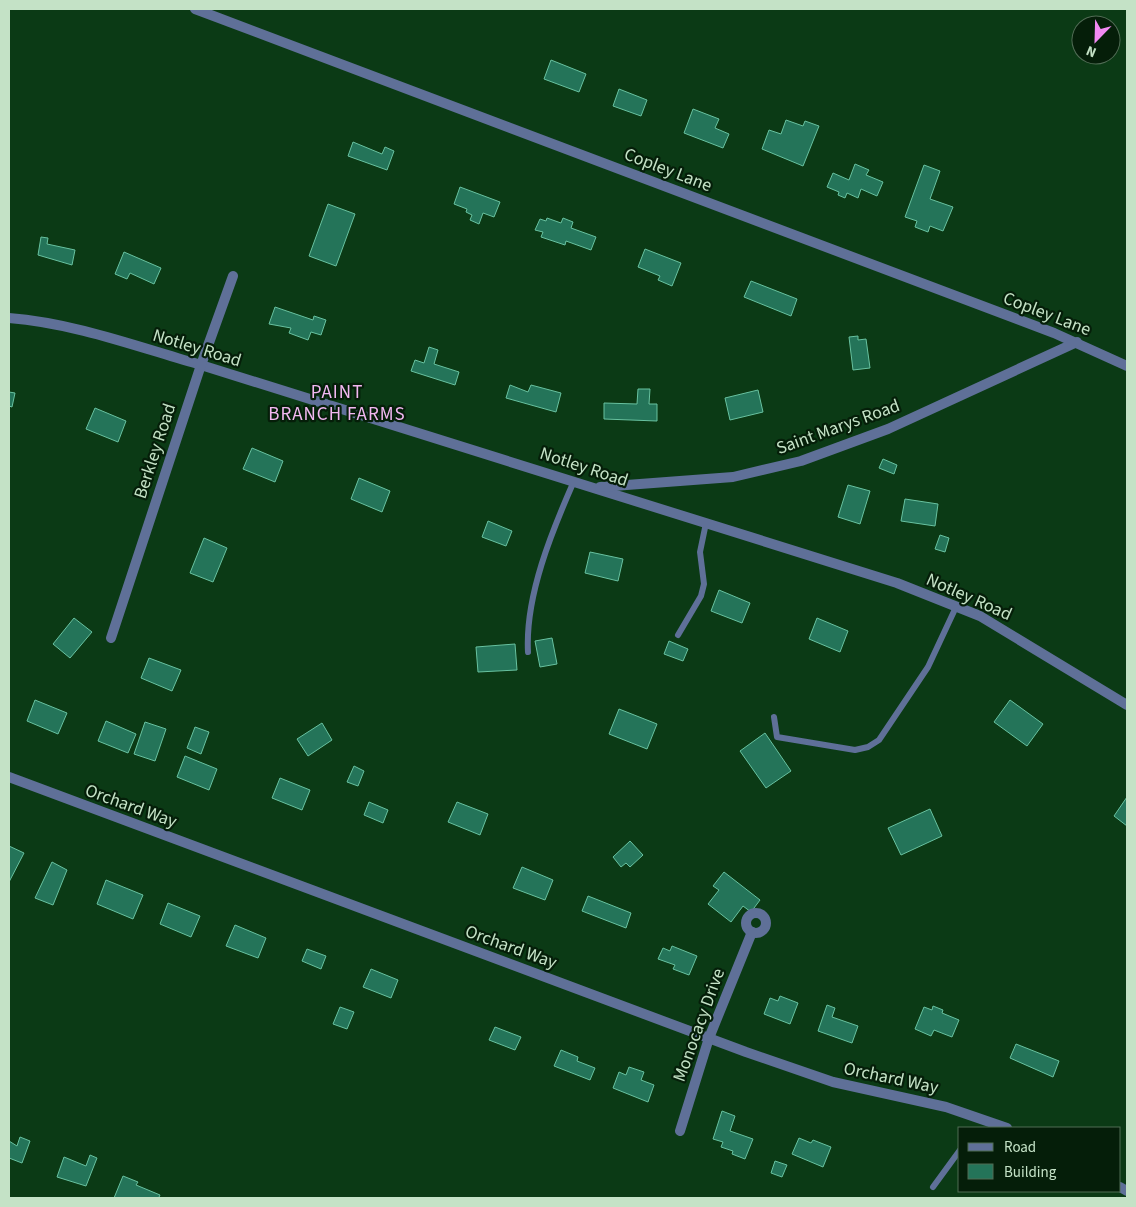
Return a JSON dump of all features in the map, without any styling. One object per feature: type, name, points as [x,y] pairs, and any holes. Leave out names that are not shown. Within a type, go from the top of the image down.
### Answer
[{"type":"street","name":"Copley Lane","points":[[195,9],[1077,342],[1127,366]]},
{"type":"street","name":"Berkley Road","points":[[111,638],[201,365],[233,276]]},
{"type":"street","name":"Notley Road","points":[[9,318],[28,319],[92,334],[201,365],[897,583],[980,616],[1041,650],[1127,704]]},
{"type":"street","name":"Saint Marys Road","points":[[594,488],[733,477],[801,461],[888,429],[1077,342]]},
{"type":"street","name":"Orchard Way","points":[[9,777],[709,1038],[833,1082],[946,1107],[985,1125],[1000,1127]]},
{"type":"street","name":"Monocacy Drive","points":[[680,1131],[709,1038],[752,932]]},
{"type":"lane","points":[[528,652],[527,636],[544,553],[574,481]]},
{"type":"lane","points":[[678,635],[701,596],[704,584],[700,552],[706,523]]},
{"type":"lane","points":[[774,717],[777,737],[855,750],[868,747],[879,740],[928,667],[956,607]]},
{"type":"lane","points":[[933,1187],[958,1153]]},
{"type":"building","points":[[551,60],[586,74],[579,92],[544,79]]},
{"type":"building","points":[[619,89],[647,100],[641,116],[613,106]]},
{"type":"building","points":[[693,109],[719,119],[715,128],[729,134],[723,148],[684,133]]},
{"type":"building","points":[[786,120],[803,126],[805,121],[819,126],[803,166],[762,149],[769,130],[781,134]]},
{"type":"building","points":[[353,142],[382,154],[385,147],[394,151],[387,170],[348,156]]},
{"type":"building","points":[[855,164],[869,170],[866,175],[883,182],[877,196],[861,189],[858,198],[847,193],[845,198],[838,195],[839,192],[827,187],[833,173],[849,180]]},
{"type":"building","points":[[924,165],[940,171],[930,199],[953,207],[943,231],[930,226],[928,232],[915,227],[917,221],[905,217]]},
{"type":"building","points":[[460,187],[500,202],[494,217],[483,213],[479,224],[470,220],[472,215],[466,212],[467,209],[454,204]]},
{"type":"building","points":[[328,204],[355,214],[336,266],[309,256]]},
{"type":"building","points":[[547,218],[561,223],[563,218],[573,222],[571,228],[596,237],[591,250],[566,241],[565,245],[541,237],[543,232],[535,230],[540,219],[546,221]]},
{"type":"building","points":[[41,237],[48,238],[47,244],[75,250],[72,265],[38,255]]},
{"type":"building","points":[[645,249],[681,263],[672,286],[658,280],[660,276],[638,267]]},
{"type":"building","points":[[124,252],[161,268],[154,284],[130,273],[127,279],[115,274]]},
{"type":"building","points":[[751,281],[797,299],[791,316],[744,297]]},
{"type":"building","points":[[275,307],[313,320],[314,316],[326,320],[321,335],[311,332],[308,340],[289,333],[291,328],[269,324]]},
{"type":"building","points":[[858,336],[858,340],[866,339],[870,368],[853,370],[849,337]]},
{"type":"building","points":[[429,347],[438,350],[434,364],[459,372],[455,385],[411,371],[415,360],[424,363]]},
{"type":"building","points":[[510,385],[528,392],[531,385],[561,393],[556,412],[506,398]]},
{"type":"building","points":[[638,389],[650,389],[649,404],[657,404],[657,421],[604,419],[604,403],[637,404]]},
{"type":"building","points":[[758,390],[763,412],[730,420],[725,398]]},
{"type":"building","points":[[9,392],[15,393],[12,407],[9,406]]},
{"type":"building","points":[[95,408],[126,421],[118,442],[86,429]]},
{"type":"building","points":[[252,448],[283,461],[275,482],[243,469]]},
{"type":"building","points":[[883,459],[897,465],[894,474],[879,468]]},
{"type":"building","points":[[359,478],[390,491],[382,512],[351,499]]},
{"type":"building","points":[[848,485],[870,491],[860,524],[838,517]]},
{"type":"building","points":[[905,499],[938,504],[935,526],[901,521]]},
{"type":"building","points":[[488,521],[512,531],[506,546],[482,537]]},
{"type":"building","points":[[940,535],[949,538],[945,552],[935,549]]},
{"type":"building","points":[[204,538],[227,548],[213,582],[190,573]]},
{"type":"building","points":[[590,552],[623,559],[618,581],[585,573]]},
{"type":"building","points":[[719,590],[750,603],[742,623],[711,611]]},
{"type":"building","points":[[74,618],[92,632],[70,658],[53,644]]},
{"type":"building","points":[[817,618],[848,631],[840,652],[809,639]]},
{"type":"building","points":[[552,638],[557,664],[540,667],[535,641]]},
{"type":"building","points":[[669,641],[688,649],[683,661],[664,654]]},
{"type":"building","points":[[515,644],[517,670],[478,672],[476,647]]},
{"type":"building","points":[[149,658],[181,670],[172,691],[141,678]]},
{"type":"building","points":[[35,700],[67,713],[58,734],[27,721]]},
{"type":"building","points":[[1010,700],[1043,724],[1027,746],[994,722]]},
{"type":"building","points":[[619,709],[657,724],[647,749],[609,734]]},
{"type":"building","points":[[106,721],[136,734],[128,753],[98,741]]},
{"type":"building","points":[[145,722],[166,729],[155,761],[134,754]]},
{"type":"building","points":[[322,723],[332,740],[308,756],[297,739]]},
{"type":"building","points":[[195,727],[209,732],[201,754],[187,748]]},
{"type":"building","points":[[765,733],[791,771],[766,788],[740,751]]},
{"type":"building","points":[[185,756],[217,769],[209,790],[177,777]]},
{"type":"building","points":[[354,766],[364,771],[358,786],[347,782]]},
{"type":"building","points":[[280,778],[310,790],[302,810],[272,798]]},
{"type":"building","points":[[1127,797],[1127,826],[1114,816]]},
{"type":"building","points":[[369,802],[388,810],[383,823],[364,815]]},
{"type":"building","points":[[457,802],[488,814],[480,835],[448,822]]},
{"type":"building","points":[[930,809],[942,836],[901,855],[888,828]]},
{"type":"building","points":[[630,841],[643,855],[630,867],[626,863],[621,867],[613,857]]},
{"type":"building","points":[[9,846],[24,853],[9,882]]},
{"type":"building","points":[[52,862],[67,870],[53,905],[35,898]]},
{"type":"building","points":[[522,867],[553,880],[545,900],[513,888]]},
{"type":"building","points":[[724,872],[760,900],[751,912],[743,906],[731,922],[708,904],[719,890],[713,886]]},
{"type":"building","points":[[106,880],[143,895],[133,919],[97,904]]},
{"type":"building","points":[[588,896],[631,913],[626,928],[582,911]]},
{"type":"building","points":[[168,903],[200,916],[191,937],[160,924]]},
{"type":"building","points":[[235,925],[266,938],[258,958],[226,946]]},
{"type":"building","points":[[672,946],[697,956],[689,975],[673,969],[675,965],[658,959],[663,948],[670,951]]},
{"type":"building","points":[[307,949],[326,956],[321,969],[302,961]]},
{"type":"building","points":[[371,969],[398,980],[391,998],[363,987]]},
{"type":"building","points":[[780,996],[798,1003],[790,1024],[764,1014],[770,998],[778,1001]]},
{"type":"building","points":[[827,1005],[835,1008],[832,1017],[858,1026],[852,1043],[818,1031]]},
{"type":"building","points":[[933,1006],[943,1010],[942,1013],[959,1020],[952,1037],[934,1030],[931,1036],[915,1029],[924,1007],[932,1010]]},
{"type":"building","points":[[340,1007],[354,1012],[347,1029],[333,1024]]},
{"type":"building","points":[[495,1027],[521,1037],[515,1050],[489,1040]]},
{"type":"building","points":[[1016,1044],[1059,1061],[1053,1077],[1010,1058]]},
{"type":"building","points":[[561,1050],[578,1057],[577,1061],[595,1068],[590,1080],[554,1066]]},
{"type":"building","points":[[629,1067],[644,1072],[641,1080],[654,1085],[648,1102],[613,1088],[619,1072],[626,1075]]},
{"type":"building","points":[[722,1111],[735,1116],[730,1131],[753,1139],[745,1159],[732,1154],[733,1151],[721,1147],[723,1142],[713,1139]]},
{"type":"building","points":[[20,1137],[30,1141],[22,1163],[9,1158],[9,1141],[17,1146]]},
{"type":"building","points":[[799,1138],[811,1143],[813,1140],[831,1147],[823,1167],[792,1154]]},
{"type":"building","points":[[90,1155],[97,1158],[86,1186],[57,1177],[64,1157],[86,1166]]},
{"type":"building","points":[[775,1161],[787,1165],[782,1177],[771,1173]]},
{"type":"building","points":[[123,1176],[138,1182],[136,1185],[160,1195],[159,1197],[162,1198],[114,1198]]},
{"type":"district","name":"PAINT BRANCH FARMS","points":[[337,403]]}]
